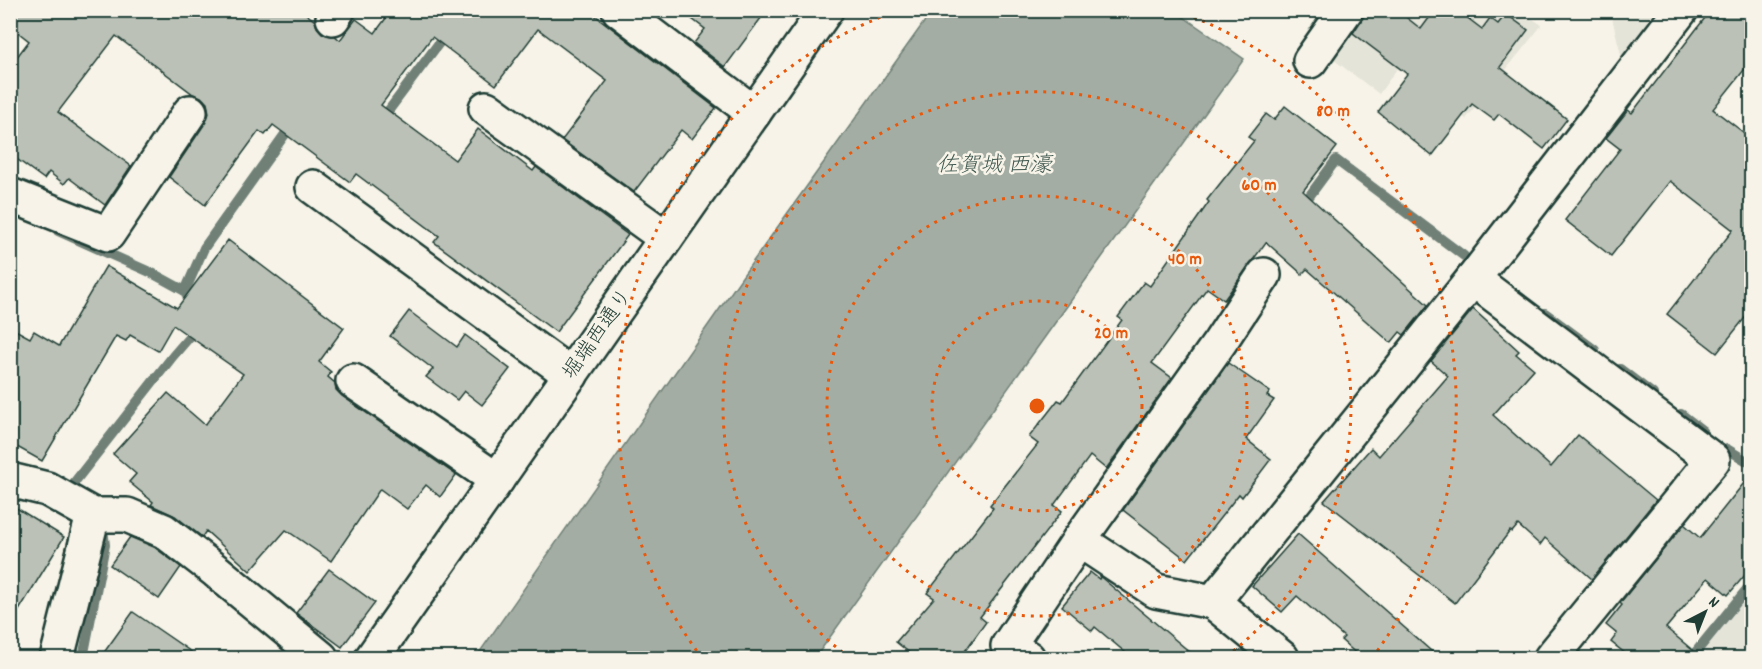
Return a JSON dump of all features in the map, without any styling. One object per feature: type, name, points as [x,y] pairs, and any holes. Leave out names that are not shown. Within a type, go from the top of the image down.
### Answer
[{"type":"street","points":[[619,10],[754,113]]},
{"type":"street","name":"堀端西通り","points":[[372,658],[826,10]]},
{"type":"street","points":[[1311,61],[1346,10]]},
{"type":"street","points":[[1213,603],[1473,279],[1681,10]]},
{"type":"street","points":[[486,108],[666,238]]},
{"type":"street","points":[[10,195],[108,234],[190,112]]},
{"type":"street","points":[[313,187],[570,375]]},
{"type":"street","points":[[1028,658],[1008,646],[1079,540],[1220,342],[1264,275]]},
{"type":"street","points":[[1473,279],[1713,460],[1551,658]]},
{"type":"street","points":[[353,381],[497,480]]},
{"type":"street","points":[[10,480],[47,489],[93,515],[128,515],[164,531],[321,658]]},
{"type":"street","points":[[57,658],[93,515]]},
{"type":"street","points":[[1079,540],[1156,591],[1213,603],[1282,658]]},
{"type":"shaded area","points":[[1334,11],[1521,11],[1542,25],[1466,119],[1399,66],[1379,94],[1313,44]]},
{"type":"shaded area","points":[[1605,11],[1670,11],[1625,71],[1611,14]]},
{"type":"shaded area","points":[[1751,590],[1751,658],[1696,658]]},
{"type":"water","name":"佐賀城 西濠","points":[[932,11],[1175,11],[1244,59],[815,658],[485,658],[479,653],[744,274]]},
{"type":"building","points":[[10,10],[301,10],[315,21],[323,34],[335,36],[340,40],[356,19],[375,33],[392,10],[588,10],[716,108],[692,139],[681,130],[634,192],[562,140],[607,81],[538,29],[496,85],[432,37],[381,105],[455,160],[478,129],[533,171],[536,167],[628,235],[556,332],[434,242],[439,236],[356,174],[350,182],[273,125],[265,135],[259,131],[205,205],[169,177],[206,122],[209,113],[207,103],[116,36],[58,112],[131,166],[105,205],[69,178],[64,184],[49,172],[44,179],[10,154],[10,66],[29,41],[10,26]]},
{"type":"building","points":[[680,10],[767,10],[725,67],[694,43],[705,29]]},
{"type":"building","points":[[1368,10],[1397,10],[1421,29],[1435,10],[1457,10],[1482,29],[1490,18],[1498,24],[1506,14],[1528,30],[1500,67],[1567,119],[1544,149],[1499,114],[1494,120],[1472,104],[1432,156],[1378,112],[1407,74],[1353,33]]},
{"type":"building","points":[[1711,10],[1752,10],[1752,60],[1713,109],[1752,139],[1752,309],[1717,353],[1667,314],[1733,230],[1670,181],[1611,256],[1565,220],[1620,149],[1606,138],[1628,110],[1632,113]]},
{"type":"building","points":[[1285,106],[1337,147],[1303,191],[1428,305],[1404,335],[1400,332],[1391,343],[1307,269],[1302,274],[1266,242],[1224,300],[1207,288],[1152,363],[1172,378],[1106,469],[1090,456],[1054,505],[1062,511],[980,617],[986,622],[960,658],[916,658],[896,642],[934,598],[927,593],[993,508],[990,505],[1038,444],[1029,437],[1058,400],[1062,402],[1122,320],[1118,317],[1144,282],[1150,286],[1209,202],[1207,200],[1254,141],[1248,137],[1266,114],[1274,120]]},
{"type":"building","points":[[228,240],[344,328],[319,362],[331,372],[328,377],[335,383],[336,390],[456,475],[440,497],[426,485],[407,509],[380,489],[331,561],[286,530],[250,571],[206,531],[202,537],[175,516],[151,505],[153,502],[129,482],[136,474],[113,454],[168,393],[205,425],[243,374],[173,325],[158,351],[130,335],[126,341],[116,336],[42,461],[10,443],[10,327],[30,338],[34,331],[59,346],[106,266],[177,308]]},
{"type":"building","points":[[1473,309],[1519,351],[1516,354],[1534,369],[1493,415],[1551,467],[1578,435],[1656,500],[1592,579],[1545,538],[1540,545],[1518,525],[1512,532],[1510,531],[1455,603],[1324,501],[1371,448],[1379,456],[1448,376],[1431,361]]},
{"type":"building","points":[[409,311],[457,347],[465,335],[510,369],[482,405],[464,391],[457,400],[426,377],[433,369],[390,336]]},
{"type":"building","points":[[1228,363],[1270,392],[1267,396],[1274,400],[1246,439],[1271,459],[1242,497],[1239,494],[1187,560],[1123,510]]},
{"type":"building","points":[[1752,473],[1752,567],[1728,595],[1708,578],[1666,628],[1702,658],[1631,658],[1611,642],[1617,634],[1606,625],[1622,605],[1620,603],[1684,524],[1700,538]]},
{"type":"building","points":[[10,504],[64,537],[10,625]]},
{"type":"building","points":[[1298,534],[1439,658],[1361,658],[1341,640],[1344,637],[1297,596],[1282,612],[1252,586]]},
{"type":"building","points":[[130,537],[154,547],[181,567],[159,599],[110,565]]},
{"type":"building","points":[[329,569],[375,603],[342,647],[296,613]]},
{"type":"building","points":[[1090,572],[1099,579],[1100,577],[1103,579],[1197,658],[1132,658],[1095,627],[1092,631],[1062,606]]},
{"type":"building","points":[[133,612],[200,658],[100,658]]},
{"type":"waterway","points":[[380,122],[448,31]]},
{"type":"waterway","points":[[185,291],[204,248],[293,123]]},
{"type":"waterway","points":[[1302,206],[1336,160],[1464,256]]},
{"type":"waterway","points":[[58,231],[152,273],[185,291],[192,308]]},
{"type":"waterway","points":[[1545,313],[1595,350]]},
{"type":"waterway","points":[[73,484],[192,334],[194,325]]},
{"type":"waterway","points":[[1620,369],[1653,394]]},
{"type":"waterway","points":[[1681,414],[1703,431]]},
{"type":"waterway","points":[[1727,449],[1752,464]]},
{"type":"waterway","points":[[83,658],[105,545],[103,529]]},
{"type":"waterway","points":[[1691,658],[1752,583]]}]
